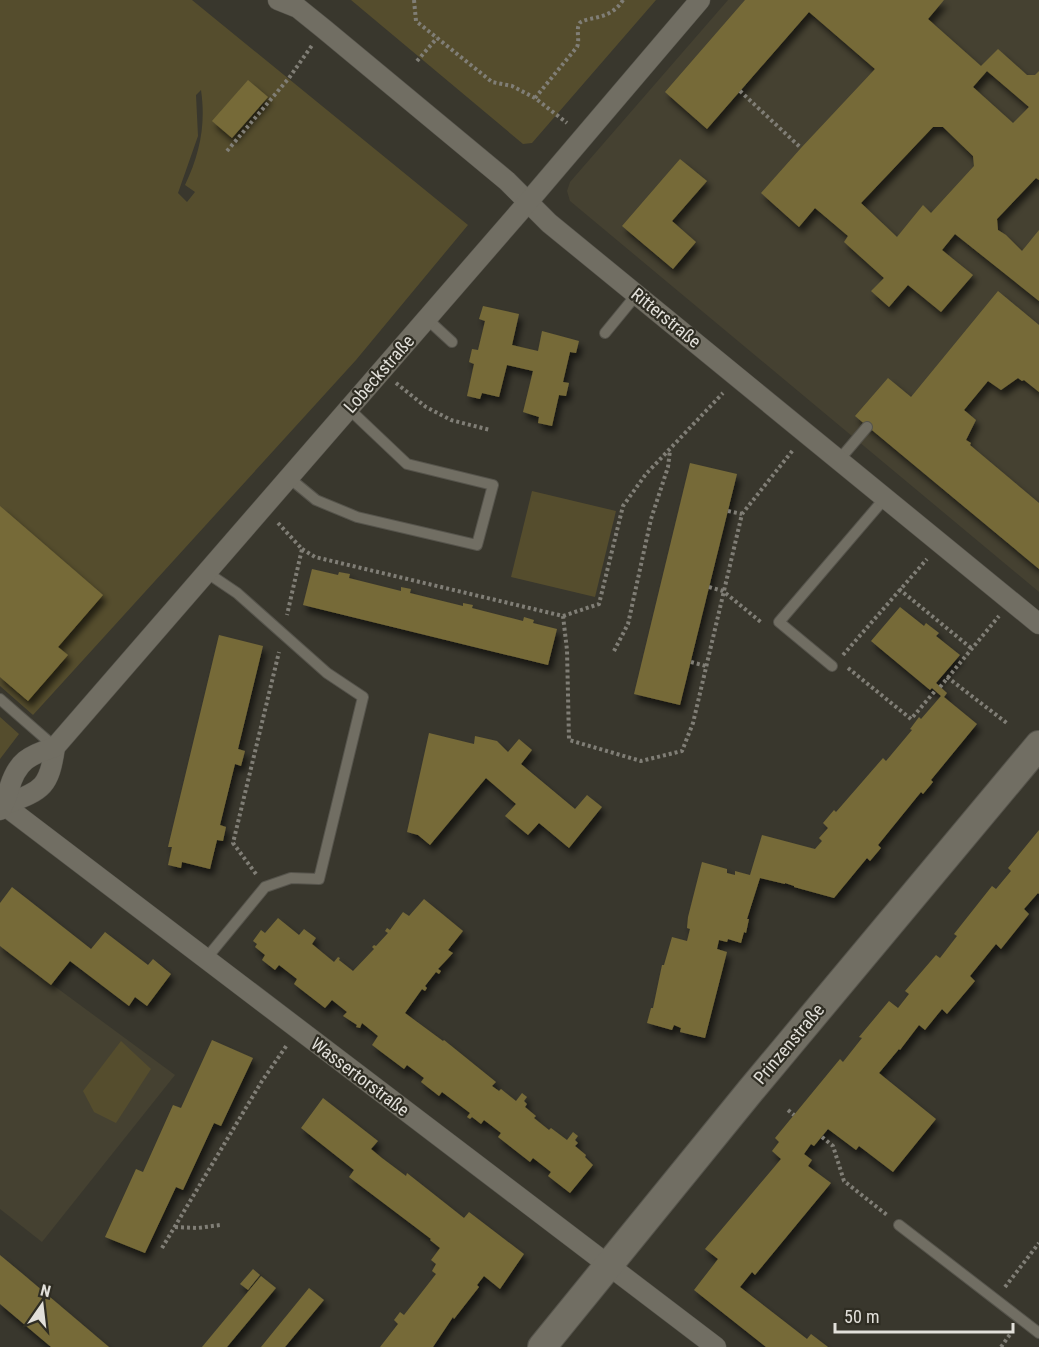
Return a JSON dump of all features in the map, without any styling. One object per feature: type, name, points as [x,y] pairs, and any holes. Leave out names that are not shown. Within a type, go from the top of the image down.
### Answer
[{"type":"main road","name":"Prinzenstraße","points":[[542,1347],[751,1090],[1039,745]]},
{"type":"street","name":"Ritterstraße","points":[[278,0],[298,3],[324,29],[507,181],[549,223],[1039,624]]},
{"type":"street","name":"Lobeckstraße","points":[[2,808],[14,774],[26,759],[30,755],[55,747],[427,319],[700,0]]},
{"type":"street","points":[[2,808],[36,792],[52,773],[55,747]]},
{"type":"street","name":"Wassertorstraße","points":[[2,808],[716,1347]]},
{"type":"lane","points":[[605,333],[637,294]]},
{"type":"lane","points":[[427,319],[452,342]]},
{"type":"lane","points":[[288,477],[316,500],[357,517],[477,545],[493,485],[407,464],[349,409]]},
{"type":"lane","points":[[839,460],[867,427]]},
{"type":"lane","points":[[835,663],[779,622],[885,498]]},
{"type":"lane","points":[[205,960],[265,887],[291,878],[319,879],[363,697],[327,673],[237,593],[206,572]]},
{"type":"lane","points":[[0,699],[55,747]]},
{"type":"lane","points":[[899,1225],[1039,1333]]},
{"type":"path","points":[[414,0],[416,21],[436,38],[492,82],[512,86],[535,98],[584,137]]},
{"type":"path","points":[[535,98],[578,47],[580,22],[584,19],[597,19],[605,16],[623,0]]},
{"type":"path","points":[[227,151],[289,78],[324,29]]},
{"type":"path","points":[[417,61],[436,38]]},
{"type":"path","points":[[740,91],[801,148]]},
{"type":"path","points":[[381,371],[426,407],[451,420],[490,430]]},
{"type":"path","points":[[262,507],[302,549],[315,557],[563,616],[599,604],[623,506],[646,474],[737,376]]},
{"type":"path","points":[[563,616],[567,650],[569,740],[641,761],[682,752],[693,723],[741,514],[807,433]]},
{"type":"path","points":[[614,651],[628,624],[651,519],[668,467],[670,449]]},
{"type":"path","points":[[728,511],[741,514]]},
{"type":"path","points":[[935,691],[910,718],[835,663],[940,543]]},
{"type":"path","points":[[265,887],[233,843],[302,549]]},
{"type":"path","points":[[709,587],[723,591],[767,628],[784,626]]},
{"type":"path","points":[[899,589],[971,648]]},
{"type":"path","points":[[940,687],[1010,601]]},
{"type":"path","points":[[691,662],[706,666]]},
{"type":"path","points":[[947,677],[1008,724]]},
{"type":"path","points":[[162,1248],[262,1081],[298,1030]]},
{"type":"path","points":[[788,1110],[794,1115]]},
{"type":"path","points":[[822,1137],[833,1146],[844,1180],[899,1225]]},
{"type":"path","points":[[174,1227],[220,1226]]},
{"type":"path","points":[[996,1299],[1039,1243]]},
{"type":"shaded area","points":[[0,0],[192,0],[468,225],[356,360],[33,715],[0,686]],"holes":[[[201,90],[202,127],[198,150],[185,185],[195,192],[187,202],[178,193],[198,136],[196,95]]]},
{"type":"shaded area","points":[[351,0],[656,0],[532,143],[523,144]]},
{"type":"shaded area","points":[[728,0],[1039,0],[1039,592],[570,201],[567,191],[570,182]]},
{"type":"shaded area","points":[[532,491],[616,511],[595,597],[511,577]]},
{"type":"shaded area","points":[[0,717],[19,734],[0,759]]},
{"type":"shaded area","points":[[0,946],[175,1075],[42,1242],[0,1209]]},
{"type":"shaded area","points":[[121,1041],[151,1069],[116,1123],[94,1112],[83,1091]]},
{"type":"building","points":[[745,0],[944,0],[928,19],[981,66],[998,49],[1027,75],[1035,75],[1039,71],[1039,180],[1036,178],[997,219],[998,230],[1022,251],[1039,230],[1039,301],[955,234],[942,250],[973,275],[941,312],[908,285],[889,307],[871,291],[884,278],[844,242],[848,236],[815,208],[799,227],[761,193],[875,69],[809,12],[707,129],[665,92]],"holes":[[[987,71],[1029,107],[1013,123],[973,87]],[[933,127],[943,127],[973,156],[974,166],[931,213],[923,205],[897,237],[861,203]]]},
{"type":"building","points":[[248,80],[268,97],[232,138],[212,121]]},
{"type":"building","points":[[680,159],[707,181],[672,221],[696,242],[673,269],[622,226]]},
{"type":"building","points":[[998,291],[1039,325],[1039,392],[1018,378],[1001,390],[988,381],[964,410],[976,420],[966,440],[1039,503],[1039,569],[855,416],[888,378],[911,397]]},
{"type":"building","points":[[483,306],[519,314],[512,345],[538,351],[542,331],[579,341],[576,353],[570,352],[563,382],[569,383],[566,396],[559,395],[552,426],[538,423],[539,417],[523,412],[533,371],[507,365],[499,397],[482,393],[480,399],[467,396],[474,364],[469,362],[472,349],[478,350],[485,321],[479,319]]},
{"type":"building","points":[[690,463],[737,474],[680,705],[634,694]]},
{"type":"building","points":[[0,506],[103,595],[58,647],[68,655],[28,701],[0,677]]},
{"type":"building","points":[[312,569],[338,575],[339,572],[350,574],[349,578],[401,591],[401,587],[411,589],[410,593],[463,606],[463,603],[473,605],[472,608],[523,621],[524,617],[534,620],[533,623],[557,629],[548,665],[303,605]]},
{"type":"building","points":[[900,607],[924,626],[926,623],[939,633],[936,636],[960,655],[936,683],[947,693],[944,697],[977,724],[931,780],[933,782],[923,794],[921,792],[878,845],[881,848],[870,861],[867,858],[834,898],[760,878],[747,919],[749,919],[746,933],[744,932],[741,943],[728,939],[727,942],[719,940],[717,949],[727,952],[705,1038],[680,1032],[681,1028],[674,1025],[672,1030],[647,1023],[672,937],[687,941],[690,929],[687,928],[688,917],[702,862],[727,869],[727,873],[735,875],[735,871],[750,875],[762,835],[815,849],[822,841],[819,838],[828,828],[823,823],[834,810],[836,812],[883,758],[886,761],[912,730],[910,729],[919,717],[921,719],[941,696],[932,688],[930,690],[871,641]]},
{"type":"building","points":[[219,635],[263,646],[238,749],[245,751],[241,766],[235,764],[220,825],[226,827],[223,841],[217,840],[210,869],[182,862],[181,868],[168,865],[172,847],[168,847]]},
{"type":"building","points":[[429,733],[474,744],[475,736],[497,741],[508,752],[519,739],[532,750],[521,764],[575,809],[587,795],[602,807],[569,848],[539,823],[528,835],[505,816],[516,804],[486,778],[430,845],[418,835],[407,832]]},
{"type":"building","points":[[1039,830],[1039,894],[1024,909],[1029,914],[1001,949],[996,944],[970,976],[975,981],[947,1014],[942,1009],[925,1030],[919,1025],[879,1073],[936,1119],[893,1172],[859,1146],[856,1150],[828,1129],[814,1146],[811,1144],[804,1154],[812,1160],[808,1166],[831,1183],[755,1275],[752,1272],[740,1287],[807,1339],[811,1334],[828,1347],[766,1347],[694,1290],[718,1259],[705,1249],[781,1159],[772,1151],[779,1142],[775,1138],[840,1059],[843,1062],[862,1038],[859,1037],[889,1001],[898,1008],[909,994],[905,991],[936,955],[940,958],[957,936],[954,934],[992,886],[996,889],[1011,871],[1008,868]]},
{"type":"building","points":[[12,887],[91,949],[105,932],[148,965],[153,959],[171,974],[147,1006],[135,997],[129,1006],[70,961],[51,985],[0,946],[0,903]]},
{"type":"building","points":[[424,899],[463,931],[448,950],[453,953],[438,969],[441,971],[439,974],[436,972],[425,986],[427,988],[425,991],[422,989],[405,1013],[444,1040],[496,1082],[492,1086],[499,1091],[501,1089],[516,1101],[522,1093],[527,1097],[524,1101],[527,1104],[525,1107],[549,1130],[551,1128],[567,1140],[573,1132],[578,1136],[575,1140],[578,1143],[575,1146],[593,1165],[570,1193],[548,1176],[551,1172],[533,1158],[530,1162],[498,1137],[501,1133],[484,1120],[481,1124],[472,1117],[470,1119],[467,1117],[470,1113],[442,1092],[439,1096],[421,1082],[424,1078],[407,1065],[404,1069],[372,1045],[378,1036],[362,1023],[360,1028],[356,1027],[357,1025],[343,1016],[347,1012],[332,1000],[325,1008],[294,984],[297,979],[279,965],[275,970],[262,960],[265,955],[255,947],[257,944],[253,941],[261,930],[265,933],[278,918],[299,935],[304,929],[316,938],[312,944],[334,962],[338,957],[340,958],[339,960],[353,971],[374,949],[372,947],[376,946],[388,933],[385,931],[387,928],[390,930],[403,912],[409,916]]},
{"type":"building","points":[[212,1040],[253,1058],[221,1126],[214,1123],[183,1190],[176,1187],[145,1253],[105,1237],[136,1169],[143,1172],[173,1105],[181,1108]]},
{"type":"building","points":[[323,1098],[378,1141],[371,1149],[382,1158],[406,1176],[407,1173],[464,1218],[469,1212],[524,1254],[500,1289],[484,1276],[477,1285],[479,1287],[454,1319],[453,1317],[433,1347],[380,1347],[398,1324],[394,1320],[400,1312],[404,1315],[436,1274],[432,1271],[436,1264],[431,1260],[440,1248],[349,1177],[354,1170],[301,1128]]},
{"type":"building","points":[[0,1255],[109,1347],[51,1347],[0,1304]]},
{"type":"building","points":[[253,1269],[260,1275],[248,1290],[240,1284]]},
{"type":"building","points":[[261,1276],[276,1288],[227,1347],[202,1347]]},
{"type":"building","points":[[309,1288],[324,1300],[285,1347],[261,1347]]}]
